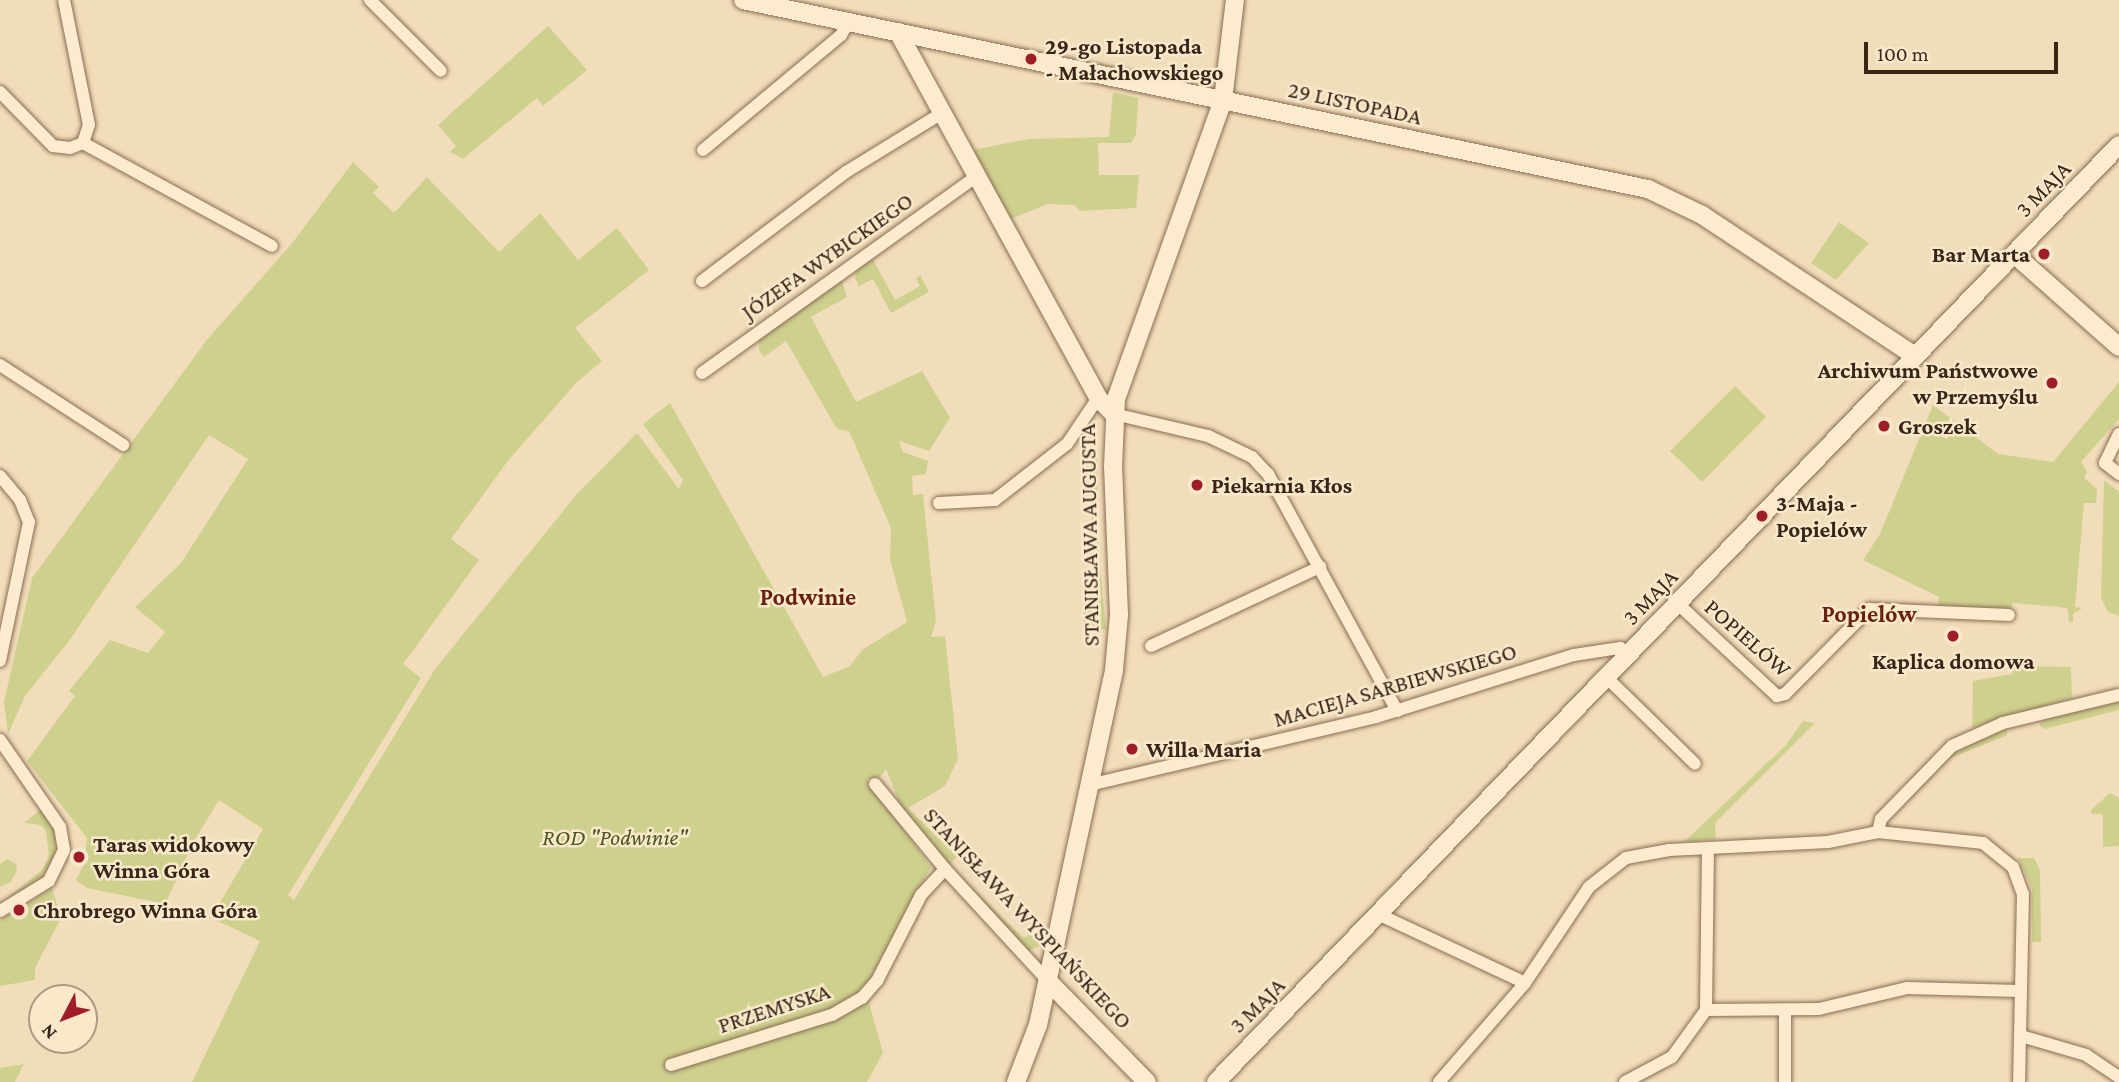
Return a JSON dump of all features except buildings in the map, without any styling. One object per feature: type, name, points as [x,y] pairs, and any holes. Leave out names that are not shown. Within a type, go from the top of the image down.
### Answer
[{"type":"main road","name":"29 LISTOPADA","points":[[743,0],[1648,188],[1702,215],[1915,356]]},
{"type":"main road","points":[[1114,414],[1124,376],[1223,100],[1234,0]]},
{"type":"main road","name":"STANISŁAWA AUGUSTA","points":[[898,32],[1094,389],[1114,414],[1118,641],[1038,1025],[1016,1082]]},
{"type":"main road","name":"3 MAJA","points":[[1216,1082],[1915,356],[2116,153]]},
{"type":"main road","points":[[2014,254],[2119,347]]},
{"type":"main road","points":[[1094,389],[1111,386],[1124,376]]},
{"type":"main road","name":"STANISŁAWA WYSPIAŃSKIEGO","points":[[1048,981],[1147,1082]]},
{"type":"street","points":[[64,0],[89,125],[83,143]]},
{"type":"street","points":[[370,0],[441,71]]},
{"type":"street","points":[[703,150],[841,35],[849,21]]},
{"type":"street","points":[[0,92],[53,146],[70,148],[83,143],[272,246]]},
{"type":"street","points":[[702,281],[846,172],[942,113]]},
{"type":"street","name":"JÓZEFA WYBICKIEGO","points":[[702,373],[977,176]]},
{"type":"street","points":[[0,365],[123,445]]},
{"type":"street","points":[[939,503],[995,500],[1067,444],[1094,389]]},
{"type":"street","points":[[1114,414],[1208,436],[1252,457],[1268,474],[1397,711]]},
{"type":"street","points":[[2119,433],[2105,463],[2119,474]]},
{"type":"street","points":[[0,476],[20,500],[29,522],[0,662]]},
{"type":"street","points":[[1151,646],[1320,567]]},
{"type":"street","name":"POPIELÓW","points":[[1677,603],[1777,696],[1784,694],[1869,609],[2008,615]]},
{"type":"street","name":"MACIEJA SARBIEWSKIEGO","points":[[1089,785],[1397,711],[1573,655],[1620,648],[1627,655]]},
{"type":"street","points":[[1606,677],[1695,764]]},
{"type":"street","points":[[1878,832],[1881,820],[1952,746],[2003,723],[2119,695]]},
{"type":"street","points":[[0,740],[60,827],[64,850],[49,881],[0,911]]},
{"type":"street","name":"STANISŁAWA WYSPIAŃSKIEGO","points":[[875,784],[945,869],[1048,981]]},
{"type":"street","points":[[1438,1082],[1525,983],[1580,899],[1614,864],[1647,852],[1828,842],[1878,832],[1983,843],[2008,860],[2022,894],[2019,1082]]},
{"type":"street","points":[[1625,1082],[1677,1052],[1706,1010],[1708,848]]},
{"type":"street","name":"PRZEMYSKA","points":[[671,1065],[832,1015],[862,998],[877,981],[921,895],[945,869]]},
{"type":"street","points":[[1378,914],[1525,983]]},
{"type":"street","points":[[1706,1010],[1819,1009],[1907,988],[2019,991]]},
{"type":"street","points":[[1785,1010],[1785,1082]]},
{"type":"street","points":[[2021,1036],[2086,1055],[2119,1077]]},
{"type":"green space","points":[[548,26],[587,70],[543,106],[537,98],[463,159],[450,152],[456,146],[438,125]]},
{"type":"green space","points":[[1113,92],[1138,98],[1136,135],[1131,143],[1098,143],[1099,175],[1139,175],[1136,208],[1080,211],[1074,205],[1048,204],[1010,219],[973,150],[1028,139],[1109,137]]},
{"type":"green space","name":"ROD \"Podwinie\"","points":[[353,162],[379,187],[373,193],[394,213],[427,177],[499,252],[540,213],[578,260],[617,228],[649,270],[575,328],[602,361],[576,383],[507,462],[451,539],[479,560],[403,664],[421,678],[288,895],[294,900],[435,669],[577,494],[637,433],[679,489],[683,480],[643,424],[670,403],[823,677],[850,666],[862,650],[907,622],[890,559],[891,528],[849,431],[837,429],[786,341],[764,357],[759,350],[759,337],[841,277],[847,297],[811,317],[856,402],[922,371],[950,418],[929,451],[899,441],[903,452],[928,461],[926,474],[912,476],[913,495],[923,494],[936,621],[931,637],[945,636],[958,759],[945,786],[908,808],[957,857],[949,865],[1023,938],[1045,926],[1042,945],[1028,951],[944,865],[902,810],[886,769],[877,781],[867,779],[931,867],[865,988],[883,1053],[867,1082],[192,1082],[260,941],[211,918],[263,829],[219,800],[194,841],[165,904],[87,888],[76,880],[84,864],[87,838],[27,761],[75,696],[69,691],[110,640],[148,653],[165,632],[135,607],[181,563],[248,459],[209,435],[69,641],[25,696],[8,734],[4,702],[32,578],[206,341],[293,242]]},
{"type":"green space","points":[[1839,222],[1869,243],[1836,280],[1811,263]]},
{"type":"green space","points":[[872,258],[895,300],[920,286],[916,279],[920,275],[929,292],[891,313],[873,279],[859,286],[855,278],[855,268]]},
{"type":"green space","points":[[2119,382],[2119,419],[2081,462],[2087,472],[2084,478],[2097,489],[2096,503],[2084,503],[2075,607],[2082,608],[2073,614],[2073,622],[2069,622],[2068,609],[2060,607],[2012,603],[2011,610],[1938,608],[1939,597],[1863,560],[1880,534],[1933,405],[1998,454],[2053,462]]},
{"type":"green space","points":[[1735,386],[1766,417],[1702,482],[1670,451]]},
{"type":"green space","points":[[1090,446],[1097,456],[1098,541],[1106,630],[1083,627],[1083,585],[1094,582]]},
{"type":"green space","points":[[2104,480],[2119,492],[2119,616],[2108,612],[2101,598]]},
{"type":"green space","points":[[2012,666],[2071,667],[2072,698],[1972,728],[1973,681],[2012,674]]},
{"type":"green space","points":[[2119,699],[2119,710],[2045,729],[2039,725],[2047,716]]},
{"type":"green space","points":[[1803,721],[1815,723],[1715,823],[1716,839],[1684,842],[1786,745]]},
{"type":"green space","points":[[2007,727],[2007,735],[1949,759],[1898,813],[1950,755]]},
{"type":"green space","points":[[2110,793],[2119,798],[2119,846],[2103,847],[2103,814],[2091,814],[2091,810]]},
{"type":"green space","points":[[41,809],[56,833],[55,859],[41,878],[6,899],[42,870],[49,857],[46,831],[41,825],[24,823]]},
{"type":"green space","points":[[2018,858],[2034,858],[2040,870],[2041,942],[2032,942],[2032,889]]},
{"type":"green space","points":[[7,859],[16,864],[17,870],[11,882],[0,887],[0,864]]},
{"type":"green space","points":[[52,888],[61,918],[35,968],[35,980],[0,986],[0,920]]},
{"type":"green space","points":[[24,1064],[15,1082],[0,1082],[0,1068]]},
{"type":"place","name":"29-go Listopada - Małachowskiego","points":[[1031,59]]},
{"type":"place","name":"Bar Marta","points":[[2044,254]]},
{"type":"place","name":"Archiwum Państwowe w Przemyślu","points":[[2052,383]]},
{"type":"place","name":"Groszek","points":[[1884,426]]},
{"type":"place","name":"Piekarnia Kłos","points":[[1197,485]]},
{"type":"place","name":"3-Maja - Popielów","points":[[1762,516]]},
{"type":"place","name":"Kaplica domowa","points":[[1953,636]]},
{"type":"place","name":"Willa Maria","points":[[1132,749]]},
{"type":"place","name":"Taras widokowy Winna Góra","points":[[79,857]]},
{"type":"place","name":"Chrobrego Winna Góra","points":[[19,910]]},
{"type":"district","name":"Podwinie","points":[[808,597]]},
{"type":"district","name":"Popielów","points":[[1869,614]]}]
